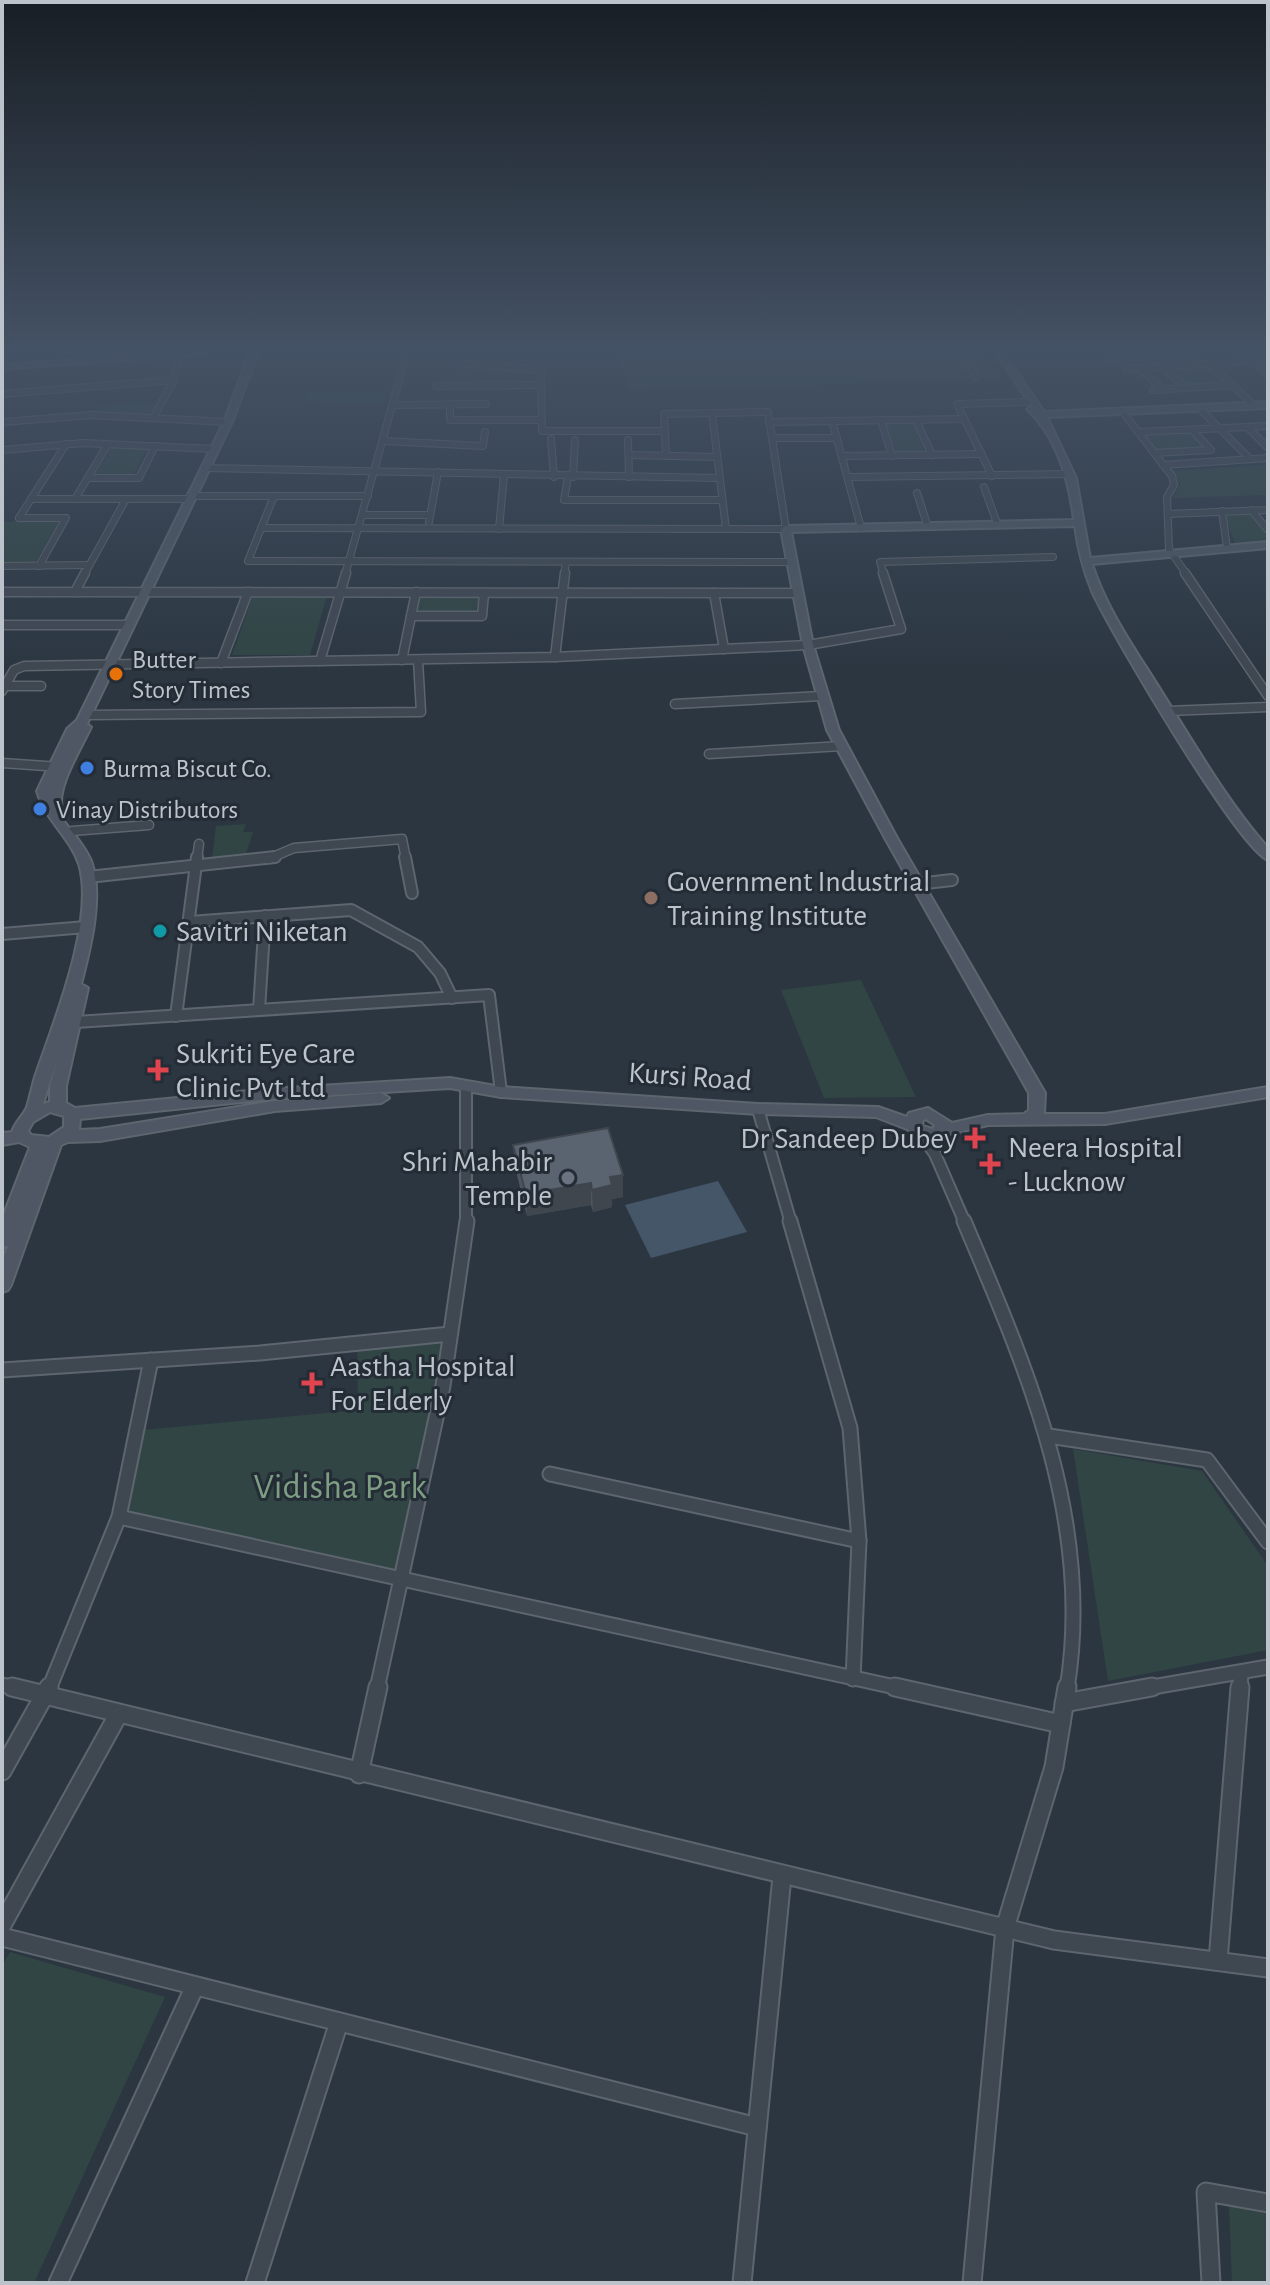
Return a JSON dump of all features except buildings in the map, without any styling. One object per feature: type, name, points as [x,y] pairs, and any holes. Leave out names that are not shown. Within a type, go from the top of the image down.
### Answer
[{"type":"main road","points":[[2,1241],[53,1141],[72,1129],[58,1086],[76,1022],[94,877],[89,854],[54,807],[58,768],[73,729],[84,719],[209,459]]},
{"type":"main road","points":[[1062,459],[1070,474],[1086,561],[1114,626],[1211,781],[1268,856]]},
{"type":"main road","points":[[1026,1121],[1037,1112],[1037,1093],[917,884],[842,746],[821,696],[786,529],[1077,523]]},
{"type":"main road","points":[[1086,561],[1268,545]]},
{"type":"main road","points":[[2,1139],[26,1124],[63,1023],[86,927],[94,877],[45,804],[43,791],[58,768]]},
{"type":"main road","name":"Kursi Road","points":[[26,1124],[65,1111],[450,1083],[463,1088],[501,1092],[758,1109],[878,1112],[917,1124],[940,1127]]},
{"type":"main road","name":"Kursi Road","points":[[53,1141],[275,1106],[443,1094],[463,1088]]},
{"type":"main road","points":[[940,1127],[988,1120],[1105,1119],[1268,1092]]},
{"type":"main road","points":[[2,1127],[26,1124],[53,1141]]},
{"type":"main road","points":[[2,1285],[6,1264],[53,1141]]},
{"type":"street","points":[[39,566],[66,518],[19,518],[57,459]]},
{"type":"street","points":[[75,499],[99,459]]},
{"type":"street","points":[[88,478],[139,478],[149,459]]},
{"type":"street","points":[[320,661],[379,459]]},
{"type":"street","points":[[553,459],[554,477]]},
{"type":"street","points":[[572,459],[564,500],[722,500]]},
{"type":"street","points":[[629,459],[629,477]]},
{"type":"street","points":[[717,459],[726,529]]},
{"type":"street","points":[[261,528],[786,529],[775,459]]},
{"type":"street","points":[[843,459],[861,528]]},
{"type":"street","points":[[984,459],[992,476]]},
{"type":"street","points":[[1158,459],[1174,485],[1167,497],[1172,553],[1268,696]]},
{"type":"street","points":[[1163,465],[1257,459]]},
{"type":"street","points":[[204,468],[376,468],[554,477],[719,478]]},
{"type":"street","points":[[428,529],[438,472]]},
{"type":"street","points":[[848,477],[1070,474]]},
{"type":"street","points":[[499,529],[504,475]]},
{"type":"street","points":[[984,487],[997,523]]},
{"type":"street","points":[[917,493],[927,524]]},
{"type":"street","points":[[274,496],[248,561],[792,562]]},
{"type":"street","points":[[31,499],[368,496]]},
{"type":"street","points":[[75,592],[126,499]]},
{"type":"street","points":[[1251,510],[1268,530]]},
{"type":"street","points":[[1168,514],[1268,510]]},
{"type":"street","points":[[1222,511],[1227,548]]},
{"type":"street","points":[[362,515],[430,515]]},
{"type":"street","points":[[3,689],[19,667],[555,657],[808,645],[901,629],[880,562],[1053,557]]},
{"type":"street","points":[[555,657],[565,593],[566,562]]},
{"type":"street","points":[[2,566],[89,565]]},
{"type":"street","points":[[2,592],[798,593]]},
{"type":"street","points":[[221,663],[248,592]]},
{"type":"street","points":[[402,660],[416,592]]},
{"type":"street","points":[[411,616],[482,616],[484,593]]},
{"type":"street","points":[[714,593],[724,649]]},
{"type":"street","points":[[2,625],[129,625]]},
{"type":"street","points":[[84,719],[421,712],[418,660]]},
{"type":"street","points":[[3,689],[41,686]]},
{"type":"street","points":[[675,704],[821,696]]},
{"type":"street","points":[[1168,711],[1268,707]]},
{"type":"street","points":[[709,754],[842,746]]},
{"type":"street","points":[[2,763],[58,768]]},
{"type":"street","points":[[2,770],[58,768]]},
{"type":"street","points":[[72,831],[149,825]]},
{"type":"street","points":[[94,877],[272,859],[294,848],[402,839],[412,893]]},
{"type":"street","points":[[176,1016],[199,844]]},
{"type":"street","points":[[917,884],[952,880]]},
{"type":"street","points":[[190,922],[351,910],[418,947],[440,973],[452,998]]},
{"type":"street","points":[[259,1010],[265,916]]},
{"type":"street","points":[[2,934],[86,927]]},
{"type":"street","points":[[76,1022],[489,995],[501,1092]]},
{"type":"street","points":[[359,1774],[403,1580],[450,1334],[467,1219],[463,1088]]},
{"type":"street","points":[[758,1109],[850,1428],[859,1541],[853,1679]]},
{"type":"street","points":[[917,1124],[935,1154],[1011,1331],[1049,1436],[1065,1514],[1075,1639],[1054,1767],[1005,1928],[977,2282]]},
{"type":"street","points":[[935,1154],[940,1127]]},
{"type":"street","points":[[2,1370],[450,1334]]},
{"type":"street","points":[[2,1771],[46,1696],[119,1517],[151,1360]]},
{"type":"street","points":[[1049,1436],[1207,1460],[1268,1542]]},
{"type":"street","points":[[550,1474],[859,1541]]},
{"type":"street","points":[[119,1517],[1061,1724]]},
{"type":"street","points":[[1064,1703],[1268,1667]]},
{"type":"street","points":[[1218,1961],[1241,1672]]},
{"type":"street","points":[[2,1685],[1054,1940],[1268,1968]]},
{"type":"street","points":[[2,1925],[118,1715]]},
{"type":"street","points":[[742,2283],[782,1876]]},
{"type":"street","points":[[2,1937],[757,2127]]},
{"type":"street","points":[[58,2283],[195,1986]]},
{"type":"street","points":[[255,2283],[339,2022]]},
{"type":"street","points":[[1211,2283],[1206,2192],[1268,2203]]},
{"type":"green space","points":[[105,459],[142,459],[133,475],[95,476]]},
{"type":"green space","points":[[1268,465],[1268,495],[1173,498],[1180,485],[1173,471]]},
{"type":"green space","points":[[1222,511],[1254,514],[1268,530],[1268,545],[1237,547]]},
{"type":"green space","points":[[61,520],[35,563],[2,563],[2,522]]},
{"type":"green space","points":[[253,596],[327,596],[310,655],[232,655]]},
{"type":"green space","points":[[419,596],[478,596],[476,613],[416,613]]},
{"type":"green space","points":[[246,824],[243,832],[253,832],[245,858],[212,859],[216,826]]},
{"type":"green space","points":[[861,980],[916,1097],[824,1098],[781,990]]},
{"type":"green space","name":"Vidisha Park","points":[[444,1338],[399,1575],[124,1514],[142,1430],[358,1410],[357,1347]]},
{"type":"green space","points":[[1073,1449],[1202,1471],[1268,1566],[1268,1650],[1108,1681]]},
{"type":"green space","points":[[10,1952],[165,1997],[34,2283],[2,2283],[2,1966]]},
{"type":"green space","points":[[1229,2206],[1268,2214],[1268,2283],[1232,2283]]},
{"type":"water","points":[[718,1181],[747,1232],[651,1258],[625,1205]]},
{"type":"place","name":"Butter Story Times","points":[[116,674]]},
{"type":"place","name":"Burma Biscut Co.","points":[[87,768]]},
{"type":"place","name":"Vinay Distributors","points":[[40,809]]},
{"type":"place","name":"Government Industrial Training Institute","points":[[651,898]]},
{"type":"place","name":"Savitri Niketan","points":[[160,931]]},
{"type":"place","name":"Sukriti Eye Care Clinic Pvt Ltd","points":[[158,1070]]},
{"type":"place","name":"Dr Sandeep Dubey","points":[[975,1138]]},
{"type":"place","name":"Neera Hospital - Lucknow","points":[[990,1164]]},
{"type":"place","name":"Shri Mahabir Temple","points":[[568,1178]]},
{"type":"place","name":"Aastha Hospital For Elderly","points":[[312,1383]]}]
